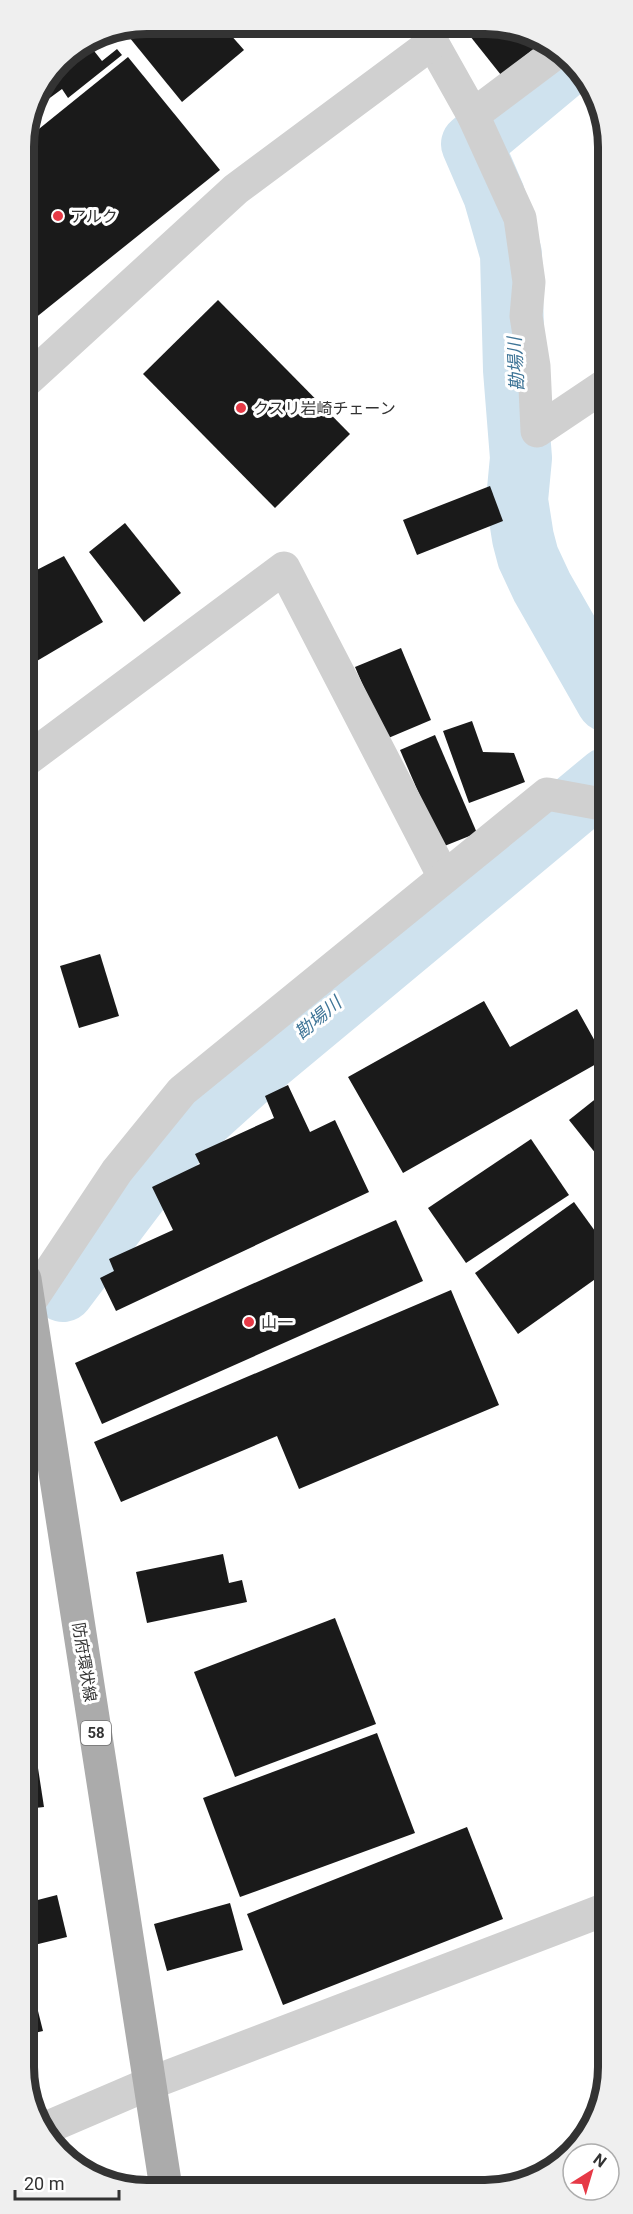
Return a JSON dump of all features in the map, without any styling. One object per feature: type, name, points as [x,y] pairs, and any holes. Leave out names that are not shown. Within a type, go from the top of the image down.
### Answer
[{"type":"main road","name":"防府環状線","points":[[34,1344],[165,2180]]},
{"type":"street","points":[[35,372],[236,189],[427,35],[474,115],[520,218],[529,282],[526,316],[534,366],[537,431],[598,390]]},
{"type":"street","points":[[474,115],[551,56]]},
{"type":"street","points":[[35,754],[284,568],[444,877]]},
{"type":"street","points":[[34,1287],[117,1171],[182,1091],[547,794],[598,803]]},
{"type":"street","points":[[52,2126],[151,2083],[598,1912]]},
{"type":"building","points":[[468,34],[515,38],[536,47],[501,75]]},
{"type":"building","points":[[231,35],[244,50],[182,102],[129,37]]},
{"type":"building","points":[[117,49],[122,55],[68,98],[62,89],[47,100],[46,97],[58,79],[73,62],[91,50],[102,61]]},
{"type":"building","points":[[128,57],[220,170],[35,318],[36,131]]},
{"type":"building","points":[[218,300],[350,434],[275,508],[143,374]]},
{"type":"building","points":[[490,486],[503,521],[417,555],[403,520]]},
{"type":"building","points":[[125,523],[181,593],[144,622],[89,552]]},
{"type":"building","points":[[64,556],[103,622],[35,662],[35,571]]},
{"type":"building","points":[[401,648],[431,720],[386,739],[355,667]]},
{"type":"building","points":[[472,721],[483,752],[514,753],[525,782],[469,803],[443,731]]},
{"type":"building","points":[[435,735],[477,833],[442,847],[400,750]]},
{"type":"building","points":[[100,954],[119,1016],[79,1028],[60,966]]},
{"type":"building","points":[[484,1001],[510,1047],[577,1009],[598,1046],[598,1063],[403,1173],[348,1077]]},
{"type":"building","points":[[288,1085],[310,1132],[335,1120],[369,1192],[116,1311],[100,1278],[114,1271],[109,1259],[173,1230],[152,1187],[200,1164],[195,1154],[274,1118],[265,1096]]},
{"type":"building","points":[[598,1097],[598,1156],[569,1120]]},
{"type":"building","points":[[531,1139],[569,1195],[466,1263],[428,1208]]},
{"type":"building","points":[[574,1202],[598,1235],[598,1277],[518,1334],[475,1273]]},
{"type":"building","name":"山一","points":[[396,1220],[423,1281],[102,1424],[75,1363]]},
{"type":"building","points":[[451,1290],[499,1405],[299,1489],[277,1436],[121,1502],[94,1442]]},
{"type":"building","points":[[223,1554],[229,1583],[242,1580],[247,1602],[147,1623],[136,1572]]},
{"type":"building","points":[[335,1618],[376,1724],[235,1777],[194,1672]]},
{"type":"building","points":[[377,1733],[415,1833],[240,1897],[203,1798]]},
{"type":"building","points":[[34,1743],[44,1807],[34,1808]]},
{"type":"building","points":[[467,1827],[503,1919],[283,2005],[247,1914]]},
{"type":"building","points":[[57,1895],[67,1937],[34,1945],[34,1901]]},
{"type":"building","points":[[230,1903],[243,1950],[167,1971],[154,1924]]},
{"type":"building","points":[[34,1995],[43,2031],[34,2033]]},
{"type":"waterway","name":"勘場川","points":[[564,67],[472,144],[494,195],[511,254],[514,370],[521,458],[517,500],[523,538],[528,557],[542,587],[598,685]]},
{"type":"waterway","name":"勘場川","points":[[63,1291],[174,1144],[256,1070],[598,785]]},
{"type":"place","name":"アルク","points":[[58,216]]},
{"type":"place","name":"クスリ岩崎チェーン","points":[[241,408]]},
{"type":"place","name":"山一","points":[[249,1322]]}]
